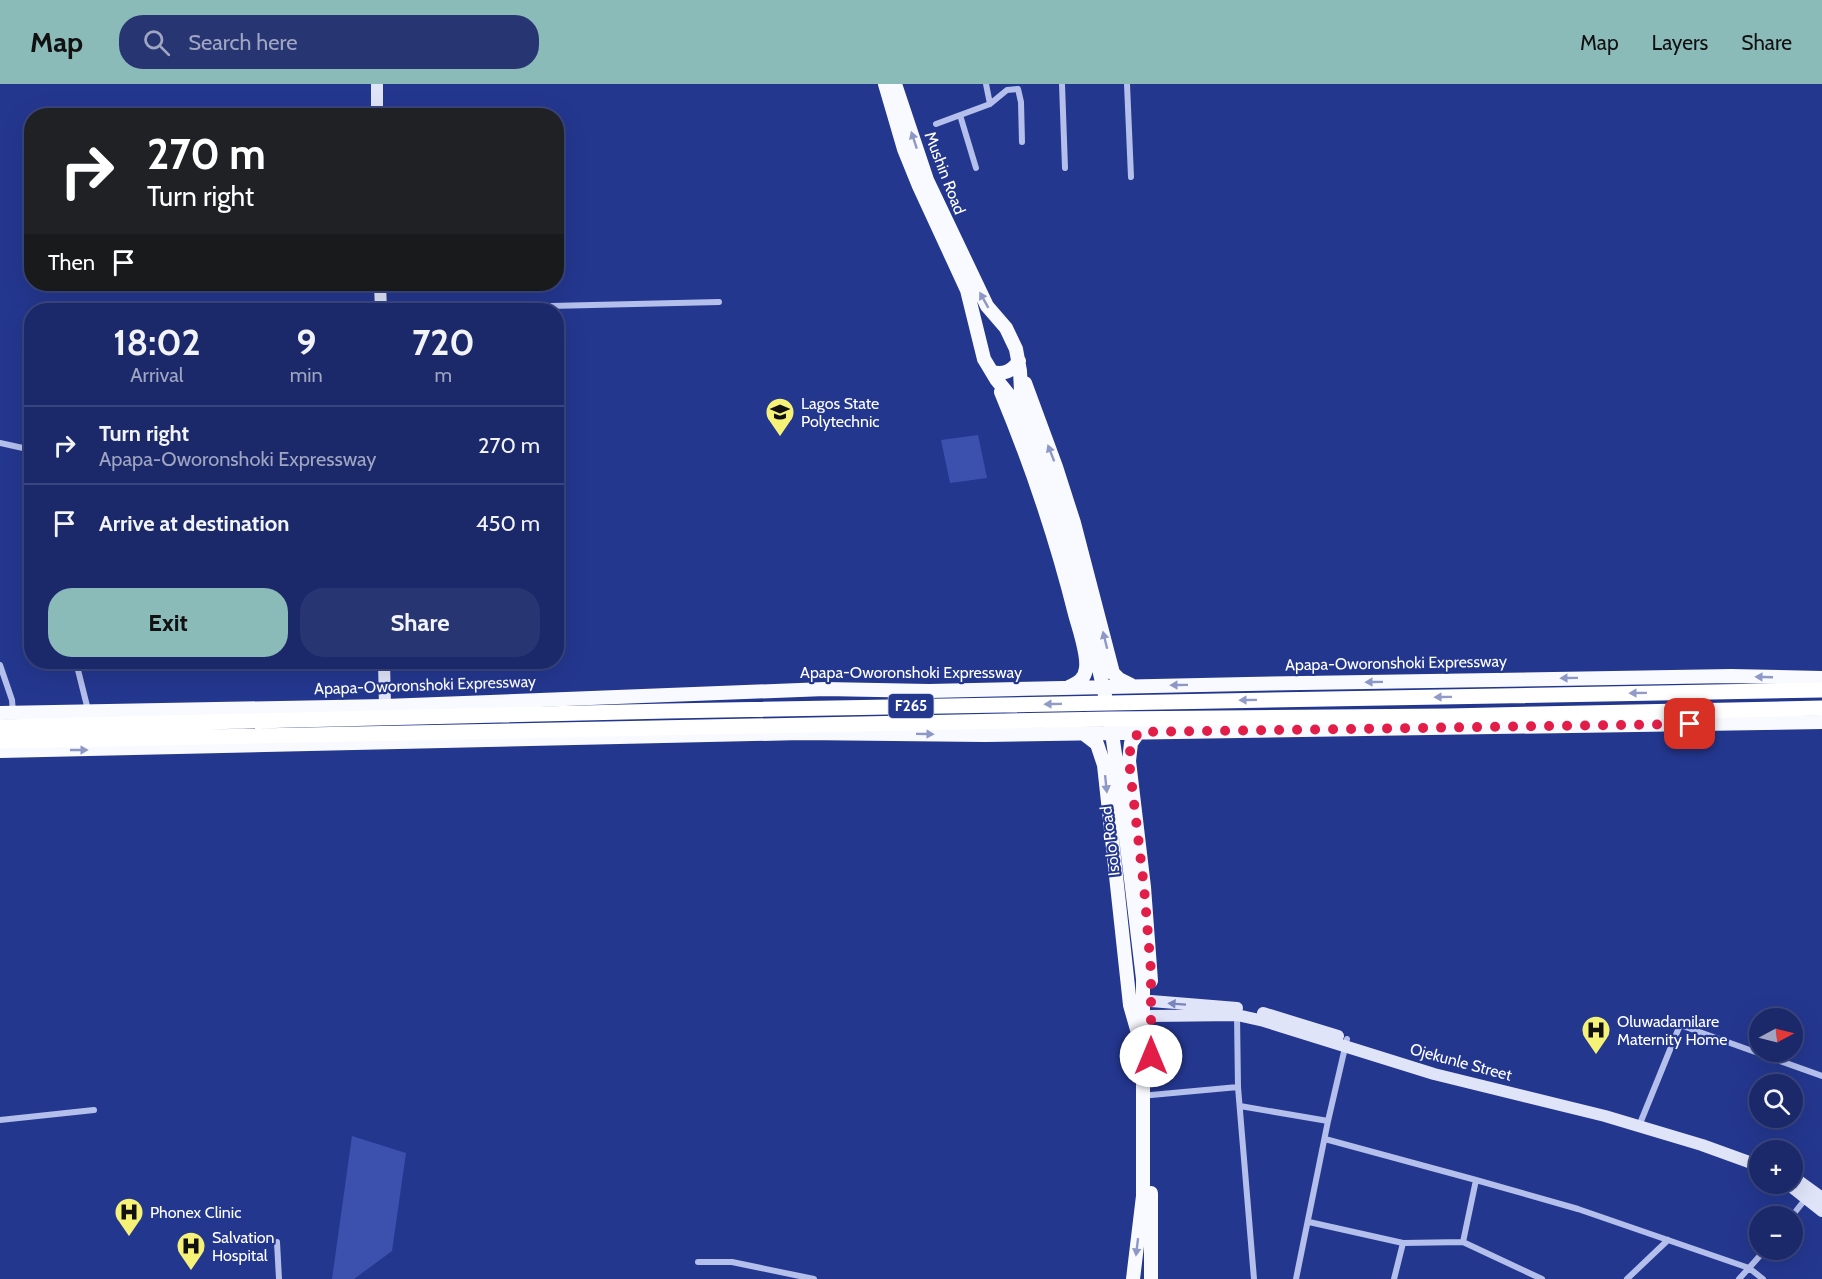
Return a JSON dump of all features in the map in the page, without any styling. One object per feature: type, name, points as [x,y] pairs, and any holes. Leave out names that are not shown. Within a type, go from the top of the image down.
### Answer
[{"type":"highway","name":"Apapa-Oworonshoki Expressway","points":[[0,727],[668,711],[1822,690]]},
{"type":"highway","name":"F265","points":[[0,741],[1110,719],[1460,716],[1822,708]]},
{"type":"main road","name":"Mushin Road","points":[[885,84],[904,148],[919,186],[964,270]]},
{"type":"main road","name":"Mushin Road","points":[[895,84],[927,180],[964,270]]},
{"type":"main road","points":[[964,270],[1013,341],[1019,366],[1074,523],[1113,673],[1133,686]]},
{"type":"main road","points":[[964,270],[984,359],[994,376],[1022,411]]},
{"type":"main road","points":[[978,335],[986,323],[1000,322]]},
{"type":"main road","points":[[994,376],[1019,366]]},
{"type":"main road","points":[[1019,366],[1022,411]]},
{"type":"main road","points":[[994,376],[1052,527],[1081,637],[1086,664],[1085,673],[1078,683],[1067,688]]},
{"type":"main road","name":"Isolo Road","points":[[1022,411],[1060,518],[1101,674],[1122,804],[1143,979],[1143,1196],[1133,1279]]},
{"type":"main road","name":"Apapa-Oworonshoki Expressway","points":[[7,713],[385,706],[825,689],[929,691],[1731,676],[1822,678]]},
{"type":"main road","points":[[0,751],[802,733],[1084,734],[1822,722]]},
{"type":"main road","points":[[1139,732],[1131,743],[1129,761],[1151,971],[1151,1279]]},
{"type":"main road","points":[[1084,734],[1097,744],[1104,765],[1130,1005],[1143,1049]]},
{"type":"main road","points":[[1143,979],[1150,1016]]},
{"type":"street","points":[[377,84],[377,108]]},
{"type":"street","points":[[986,84],[990,104]]},
{"type":"street","points":[[1062,84],[1065,168]]},
{"type":"street","points":[[1127,84],[1131,177]]},
{"type":"street","points":[[936,124],[990,104],[1007,90],[1018,89],[1021,102],[1022,142]]},
{"type":"street","points":[[960,115],[976,168]]},
{"type":"street","points":[[564,306],[719,302]]},
{"type":"street","points":[[0,443],[24,448]]},
{"type":"street","points":[[0,665],[12,700],[7,713]]},
{"type":"street","points":[[78,669],[88,711]]},
{"type":"street","points":[[384,669],[385,706]]},
{"type":"street","name":"Ojekunle Street","points":[[1151,1001],[1247,1009],[1288,1019],[1434,1074],[1605,1116],[1707,1138],[1749,1153]]},
{"type":"street","points":[[1237,1015],[1238,1088],[1254,1279]]},
{"type":"street","name":"Ojekunle Street","points":[[1150,1016],[1237,1015],[1346,1042]]},
{"type":"street","points":[[1641,1122],[1680,1025],[1822,1076]]},
{"type":"street","points":[[1296,1279],[1346,1042]]},
{"type":"street","points":[[1151,1095],[1238,1088]]},
{"type":"street","points":[[1240,1106],[1328,1121]]},
{"type":"street","points":[[0,1120],[94,1110]]},
{"type":"street","name":"Ojekunle Street","points":[[1641,1122],[1749,1162]]},
{"type":"street","points":[[1325,1139],[1578,1209],[1749,1268],[1763,1279]]},
{"type":"street","points":[[1463,1242],[1476,1179]]},
{"type":"street","points":[[1803,1187],[1817,1201]]},
{"type":"street","points":[[1803,1193],[1817,1201]]},
{"type":"street","points":[[1803,1209],[1817,1201]]},
{"type":"street","points":[[1309,1222],[1403,1243],[1463,1242],[1542,1279]]},
{"type":"street","points":[[1627,1279],[1668,1240]]},
{"type":"street","points":[[277,1242],[279,1279]]},
{"type":"street","points":[[1394,1279],[1403,1243]]},
{"type":"street","points":[[1739,1279],[1756,1260]]},
{"type":"street","points":[[698,1262],[732,1262],[814,1279]]},
{"type":"shaded area","points":[[978,435],[987,478],[950,483],[941,440]]},
{"type":"shaded area","points":[[352,1136],[406,1153],[392,1251],[354,1279],[332,1279]]},
{"type":"place","name":"Lagos State Polytechnic","points":[[780,438]]},
{"type":"place","name":"Oluwadamilare Maternity Home","points":[[1596,1056]]},
{"type":"place","name":"Phonex Clinic","points":[[129,1238]]},
{"type":"place","name":"Salvation Hospital","points":[[191,1272]]},
{"type":"route","points":[[1151,1056],[1151,971],[1129,761],[1131,743],[1139,732],[1690,724]]}]
